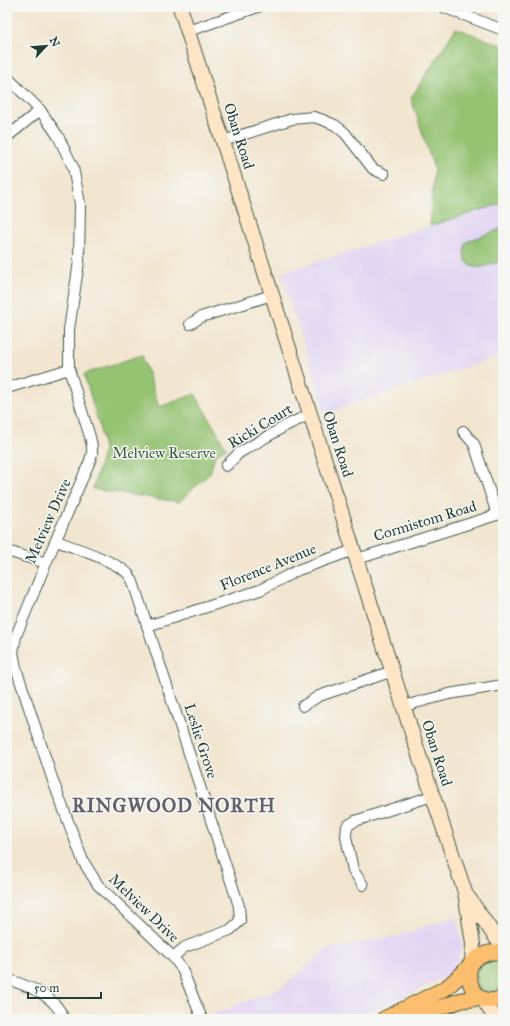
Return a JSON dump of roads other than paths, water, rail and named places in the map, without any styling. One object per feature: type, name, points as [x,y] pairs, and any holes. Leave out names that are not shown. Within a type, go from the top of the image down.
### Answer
[{"type":"main road","points":[[384,1019],[446,988],[472,963],[483,955],[503,950]]},
{"type":"main road","points":[[472,963],[469,971],[469,978],[474,992],[481,998]]},
{"type":"main road","points":[[408,1019],[462,1000],[481,998],[492,1000],[503,998]]},
{"type":"street","name":"Oban Road","points":[[180,7],[356,554],[432,796],[465,892],[473,944],[472,963]]},
{"type":"street","points":[[188,31],[258,7]]},
{"type":"street","points":[[443,7],[503,30]]},
{"type":"street","name":"Melview Drive","points":[[7,77],[40,110],[58,136],[73,167],[80,204],[79,261],[69,330],[69,369],[92,446],[92,454],[89,464],[16,636],[13,652],[16,668],[28,708],[82,860],[98,885],[173,957],[182,969],[202,1019]]},
{"type":"street","points":[[7,137],[40,110]]},
{"type":"street","points":[[223,140],[292,118],[314,117],[336,125],[345,133],[373,169],[384,174]]},
{"type":"street","points":[[190,324],[201,317],[272,295]]},
{"type":"street","points":[[7,388],[69,369]]},
{"type":"street","name":"Ricki Court","points":[[226,466],[239,453],[287,425],[311,414]]},
{"type":"street","points":[[464,431],[474,444],[500,514]]},
{"type":"street","name":"Cormistom Road","points":[[356,554],[500,514]]},
{"type":"street","name":"Leslie Grove","points":[[56,541],[101,558],[121,568],[129,574],[133,582],[239,906],[240,921],[230,930],[185,947],[173,957]]},
{"type":"street","points":[[7,551],[46,563]]},
{"type":"street","name":"Florence Avenue","points":[[147,626],[260,590],[298,570],[356,554]]},
{"type":"street","points":[[303,706],[319,696],[393,671]]},
{"type":"street","points":[[404,706],[449,694],[503,685]]},
{"type":"street","points":[[363,885],[353,870],[346,836],[347,826],[355,821],[432,796]]},
{"type":"street","name":"Oban Road","points":[[465,892],[503,950]]},
{"type":"street","points":[[7,979],[35,989],[50,998],[64,1019]]},
{"type":"street","points":[[481,998],[496,1019]]},
{"type":"district","name":"RINGWOOD NORTH","points":[[174,805]]},
{"type":"park label","name":"Melview Reserve","points":[[164,453]]}]
